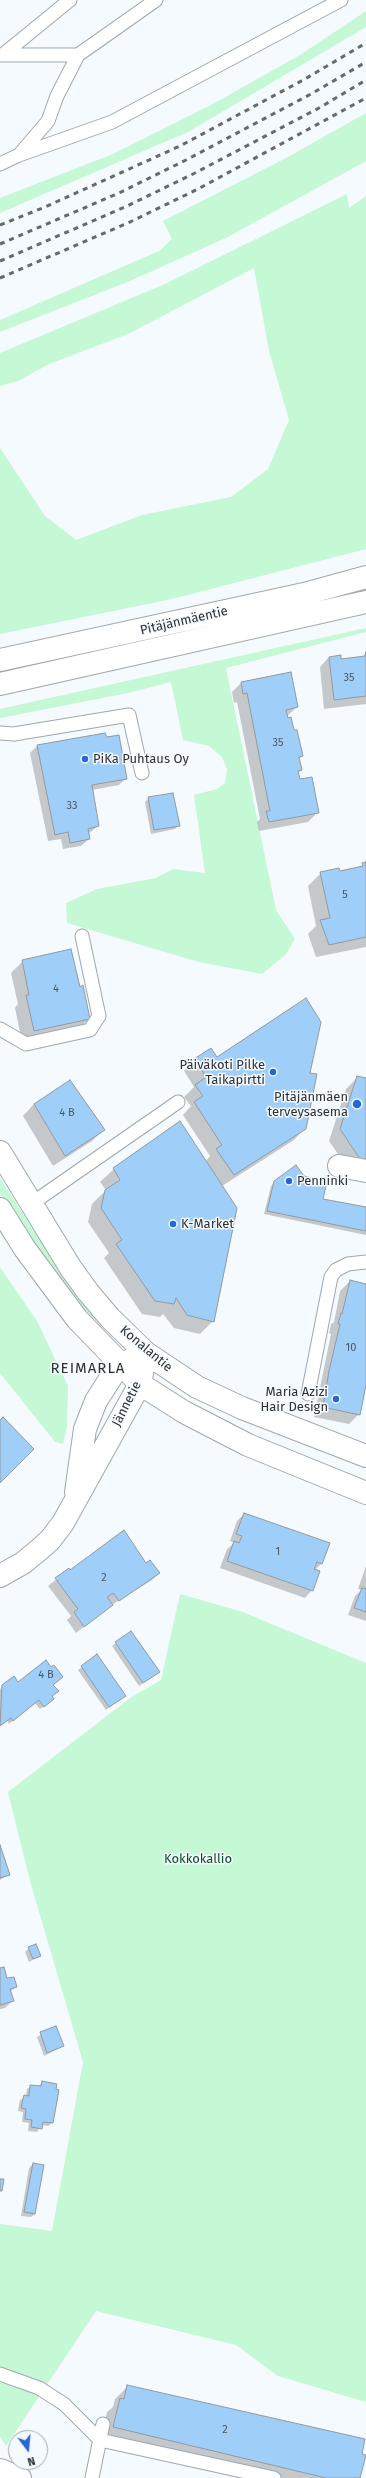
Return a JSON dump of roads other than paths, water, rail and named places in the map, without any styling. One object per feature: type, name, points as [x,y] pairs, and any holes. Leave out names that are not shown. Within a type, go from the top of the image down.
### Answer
[{"type":"main road","name":"Pitäjänmäentie","points":[[0,660],[304,594],[366,577]]},
{"type":"main road","name":"Pitäjänmäentie","points":[[0,684],[366,602]]},
{"type":"main road","name":"Konalantie","points":[[0,1152],[31,1204],[88,1292],[110,1318],[146,1353],[198,1387],[242,1408],[366,1456]]},
{"type":"main road","points":[[339,1166],[366,1171]]},
{"type":"main road","name":"Konalantie","points":[[0,1209],[57,1293],[119,1365],[140,1384],[197,1419],[248,1445],[366,1493]]},
{"type":"main road","name":"Jännetie","points":[[75,1498],[85,1429],[96,1401],[119,1365],[146,1353]]},
{"type":"main road","name":"Jännetie","points":[[0,1576],[23,1563],[50,1540],[64,1523],[75,1498],[140,1384],[146,1353]]},
{"type":"main road","points":[[0,2470],[20,2478]]},
{"type":"lane","points":[[2,54],[70,0]]},
{"type":"lane","points":[[19,155],[48,120],[57,96],[78,55],[156,0]]},
{"type":"lane","points":[[0,164],[19,155],[112,122],[341,0]]},
{"type":"lane","points":[[2,54],[78,55]]},
{"type":"lane","points":[[0,733],[14,734],[129,715],[142,773]]},
{"type":"lane","points":[[0,1029],[26,1044],[90,1030],[98,1016],[82,936]]},
{"type":"lane","points":[[31,1204],[178,1102]]},
{"type":"lane","points":[[308,1394],[331,1277],[336,1270],[348,1264],[366,1262]]},
{"type":"lane","points":[[0,2374],[39,2388],[64,2404],[100,2440],[274,2478]]},
{"type":"lane","points":[[92,2478],[103,2424]]},
{"type":"railway","points":[[0,225],[45,207],[180,146],[305,79],[366,43]]},
{"type":"railway","points":[[0,244],[119,193],[186,160],[311,94],[366,62]]},
{"type":"railway","points":[[0,261],[125,207],[193,174],[319,108],[366,80]]},
{"type":"railway","points":[[0,278],[130,222],[198,189],[366,98]]},
{"type":"place","name":"PiKa Puhtaus Oy","points":[[85,759]]},
{"type":"place","name":"Päiväkoti Pilke Taikapirtti","points":[[273,1072]]},
{"type":"place","name":"Pitäjänmäen terveysasema","points":[[357,1104]]},
{"type":"place","name":"Penninki","points":[[289,1181]]},
{"type":"place","name":"K-Market","points":[[173,1224]]},
{"type":"place","name":"Maria Azizi Hair Design","points":[[336,1399]]},
{"type":"district","name":"REIMARLA","points":[[88,1369]]},
{"type":"park label","name":"Kokkokallio","points":[[198,1859]]}]
